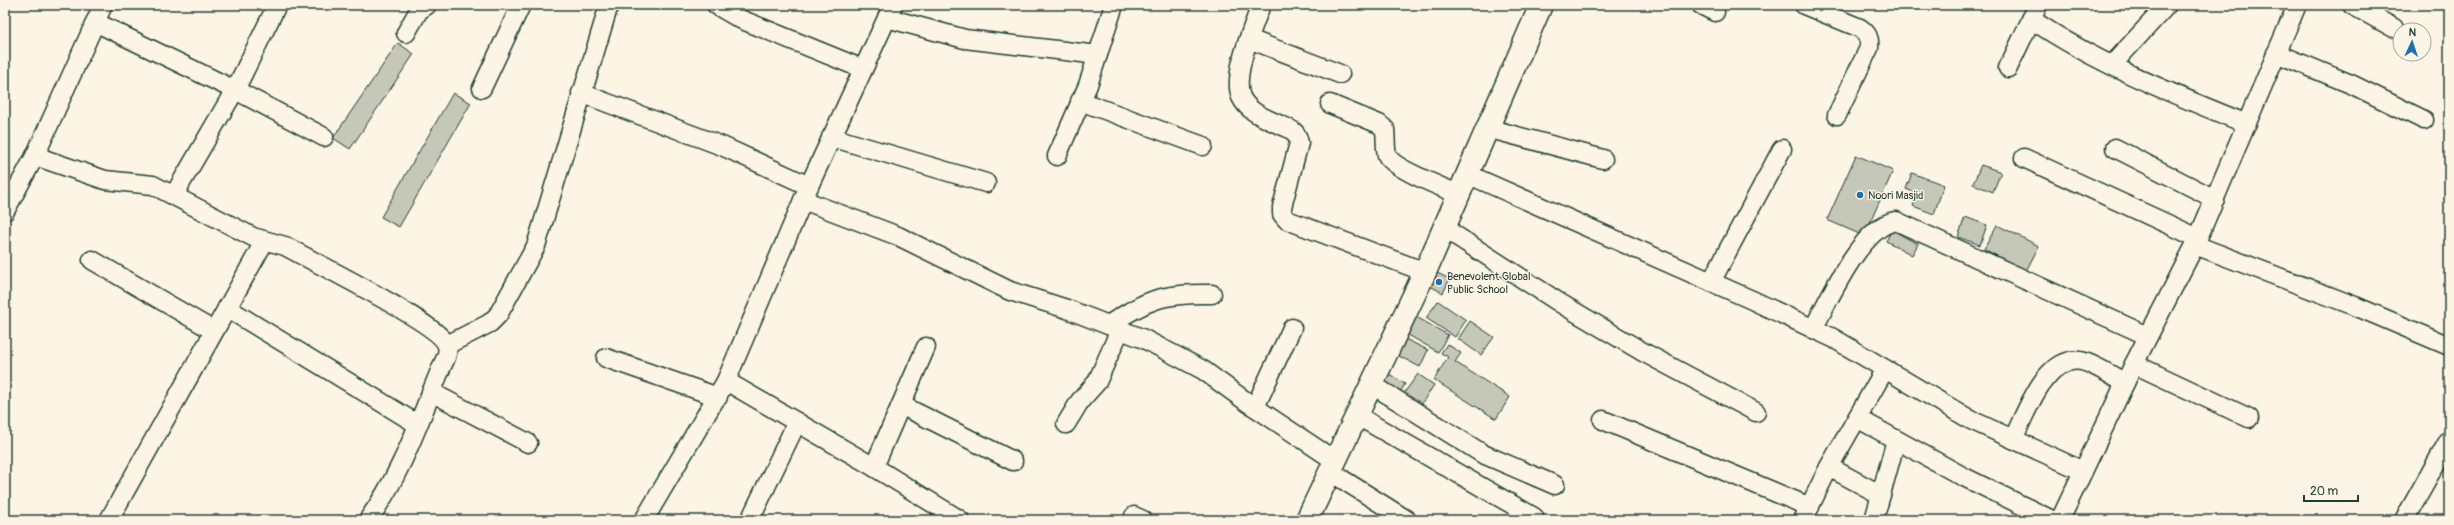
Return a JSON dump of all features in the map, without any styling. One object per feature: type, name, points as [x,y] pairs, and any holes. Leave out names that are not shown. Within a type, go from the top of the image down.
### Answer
[{"type":"street","points":[[5,211],[35,156],[103,5]]},
{"type":"street","points":[[174,195],[235,90],[277,5]]},
{"type":"street","points":[[406,33],[419,10],[427,5]]},
{"type":"street","points":[[482,88],[515,22],[521,5]]},
{"type":"street","points":[[447,345],[490,323],[498,315],[536,246],[581,93],[609,5]]},
{"type":"street","points":[[716,5],[740,19],[863,69]]},
{"type":"street","points":[[1056,156],[1098,55],[1114,5]]},
{"type":"street","points":[[1261,5],[1249,39],[1238,78],[1241,97],[1257,114],[1293,130],[1298,135],[1299,143],[1296,160],[1282,207],[1282,214],[1287,220],[1425,272]]},
{"type":"street","points":[[1307,520],[1356,414],[1425,272],[1541,5]]},
{"type":"street","points":[[1804,5],[1860,28],[1867,33],[1870,40],[1869,48],[1838,115]]},
{"type":"street","points":[[2112,65],[2167,5]]},
{"type":"street","points":[[2060,520],[2125,382],[2196,242],[2297,5]]},
{"type":"street","points":[[2352,5],[2392,27]]},
{"type":"street","points":[[644,520],[722,389],[806,193],[890,12],[965,39],[1098,55]]},
{"type":"street","points":[[2008,68],[2034,12],[2063,41],[2166,91],[2246,124]]},
{"type":"street","points":[[95,22],[235,90],[324,137]]},
{"type":"street","points":[[1249,39],[1340,74]]},
{"type":"street","points":[[2276,53],[2353,86],[2424,120]]},
{"type":"street","points":[[581,93],[722,146],[806,193],[1010,291],[1144,340],[1203,370],[1407,520]]},
{"type":"street","points":[[1080,101],[1203,146]]},
{"type":"street","points":[[1330,104],[1379,124],[1385,130],[1388,155],[1391,160],[1404,169],[1458,194]]},
{"type":"street","points":[[1487,128],[1603,159]]},
{"type":"street","points":[[831,137],[986,183]]},
{"type":"street","points":[[2115,148],[2215,199]]},
{"type":"street","points":[[1711,282],[1782,149]]},
{"type":"street","points":[[35,156],[105,180],[144,182],[174,195],[264,242],[290,249],[397,307],[433,330],[447,345],[447,352],[431,392],[388,491],[368,520]]},
{"type":"street","points":[[2024,158],[2196,242],[2355,306],[2449,346]]},
{"type":"street","points":[[1467,174],[1813,329],[1885,369],[1971,420],[2084,471]]},
{"type":"street","points":[[1813,329],[1854,255],[1888,222],[1896,221],[2148,336]]},
{"type":"street","points":[[1444,228],[1560,303],[1643,352],[1756,412]]},
{"type":"street","points":[[109,520],[264,242]]},
{"type":"street","points":[[92,260],[214,331]]},
{"type":"street","points":[[1066,424],[1080,401],[1097,382],[1114,328],[1149,301],[1160,297],[1184,294],[1212,294]]},
{"type":"street","points":[[227,308],[418,424]]},
{"type":"street","points":[[1255,407],[1292,328]]},
{"type":"street","points":[[874,467],[926,348]]},
{"type":"street","points":[[606,358],[722,389],[797,422],[960,520]]},
{"type":"street","points":[[2013,439],[2038,389],[2059,364],[2071,360],[2082,361],[2125,382]]},
{"type":"street","points":[[2134,364],[2249,418]]},
{"type":"street","points":[[1602,420],[1806,514],[1829,467],[1885,369]]},
{"type":"street","points":[[1371,384],[1483,454],[1555,485]]},
{"type":"street","points":[[431,392],[528,443]]},
{"type":"street","points":[[901,405],[1014,461]]},
{"type":"street","points":[[1356,414],[1534,517]]},
{"type":"street","points":[[1857,418],[1962,476],[2052,520]]},
{"type":"street","points":[[750,520],[797,422]]},
{"type":"street","points":[[1874,520],[1896,440]]},
{"type":"street","points":[[2404,520],[2449,440]]},
{"type":"street","points":[[1829,467],[1881,495]]},
{"type":"building","points":[[398,43],[414,54],[350,149],[333,138]]},
{"type":"building","points":[[453,93],[471,103],[399,227],[381,217]]},
{"type":"building","name":"Noori Masjid","points":[[1856,155],[1893,171],[1864,236],[1827,220]]},
{"type":"building","points":[[1981,165],[2001,172],[1993,192],[1973,184]]},
{"type":"building","points":[[1912,173],[1944,185],[1934,214],[1913,206],[1918,194],[1906,189]]},
{"type":"building","points":[[1965,217],[1987,225],[1980,245],[1958,237]]},
{"type":"building","points":[[1997,225],[2039,246],[2026,271],[1984,249]]},
{"type":"building","points":[[1892,230],[1918,244],[1912,255],[1886,241]]},
{"type":"building","name":"Benevolent Global Public School","points":[[1435,272],[1450,279],[1443,293],[1428,285]]},
{"type":"building","points":[[1438,301],[1466,320],[1455,337],[1426,318]]},
{"type":"building","points":[[1413,315],[1448,335],[1438,352],[1403,332]]},
{"type":"building","points":[[1470,321],[1494,337],[1481,355],[1458,339]]},
{"type":"building","points":[[1401,337],[1428,350],[1420,367],[1393,353]]},
{"type":"building","points":[[1447,344],[1461,353],[1455,362],[1510,397],[1496,419],[1434,380],[1448,357],[1441,353]]},
{"type":"building","points":[[1386,372],[1405,384],[1398,396],[1379,384]]},
{"type":"building","points":[[1418,374],[1434,385],[1418,409],[1401,397]]},
{"type":"place","name":"Noori Masjid","points":[[1860,195]]},
{"type":"place","name":"Benevolent Global Public School","points":[[1439,282]]}]
